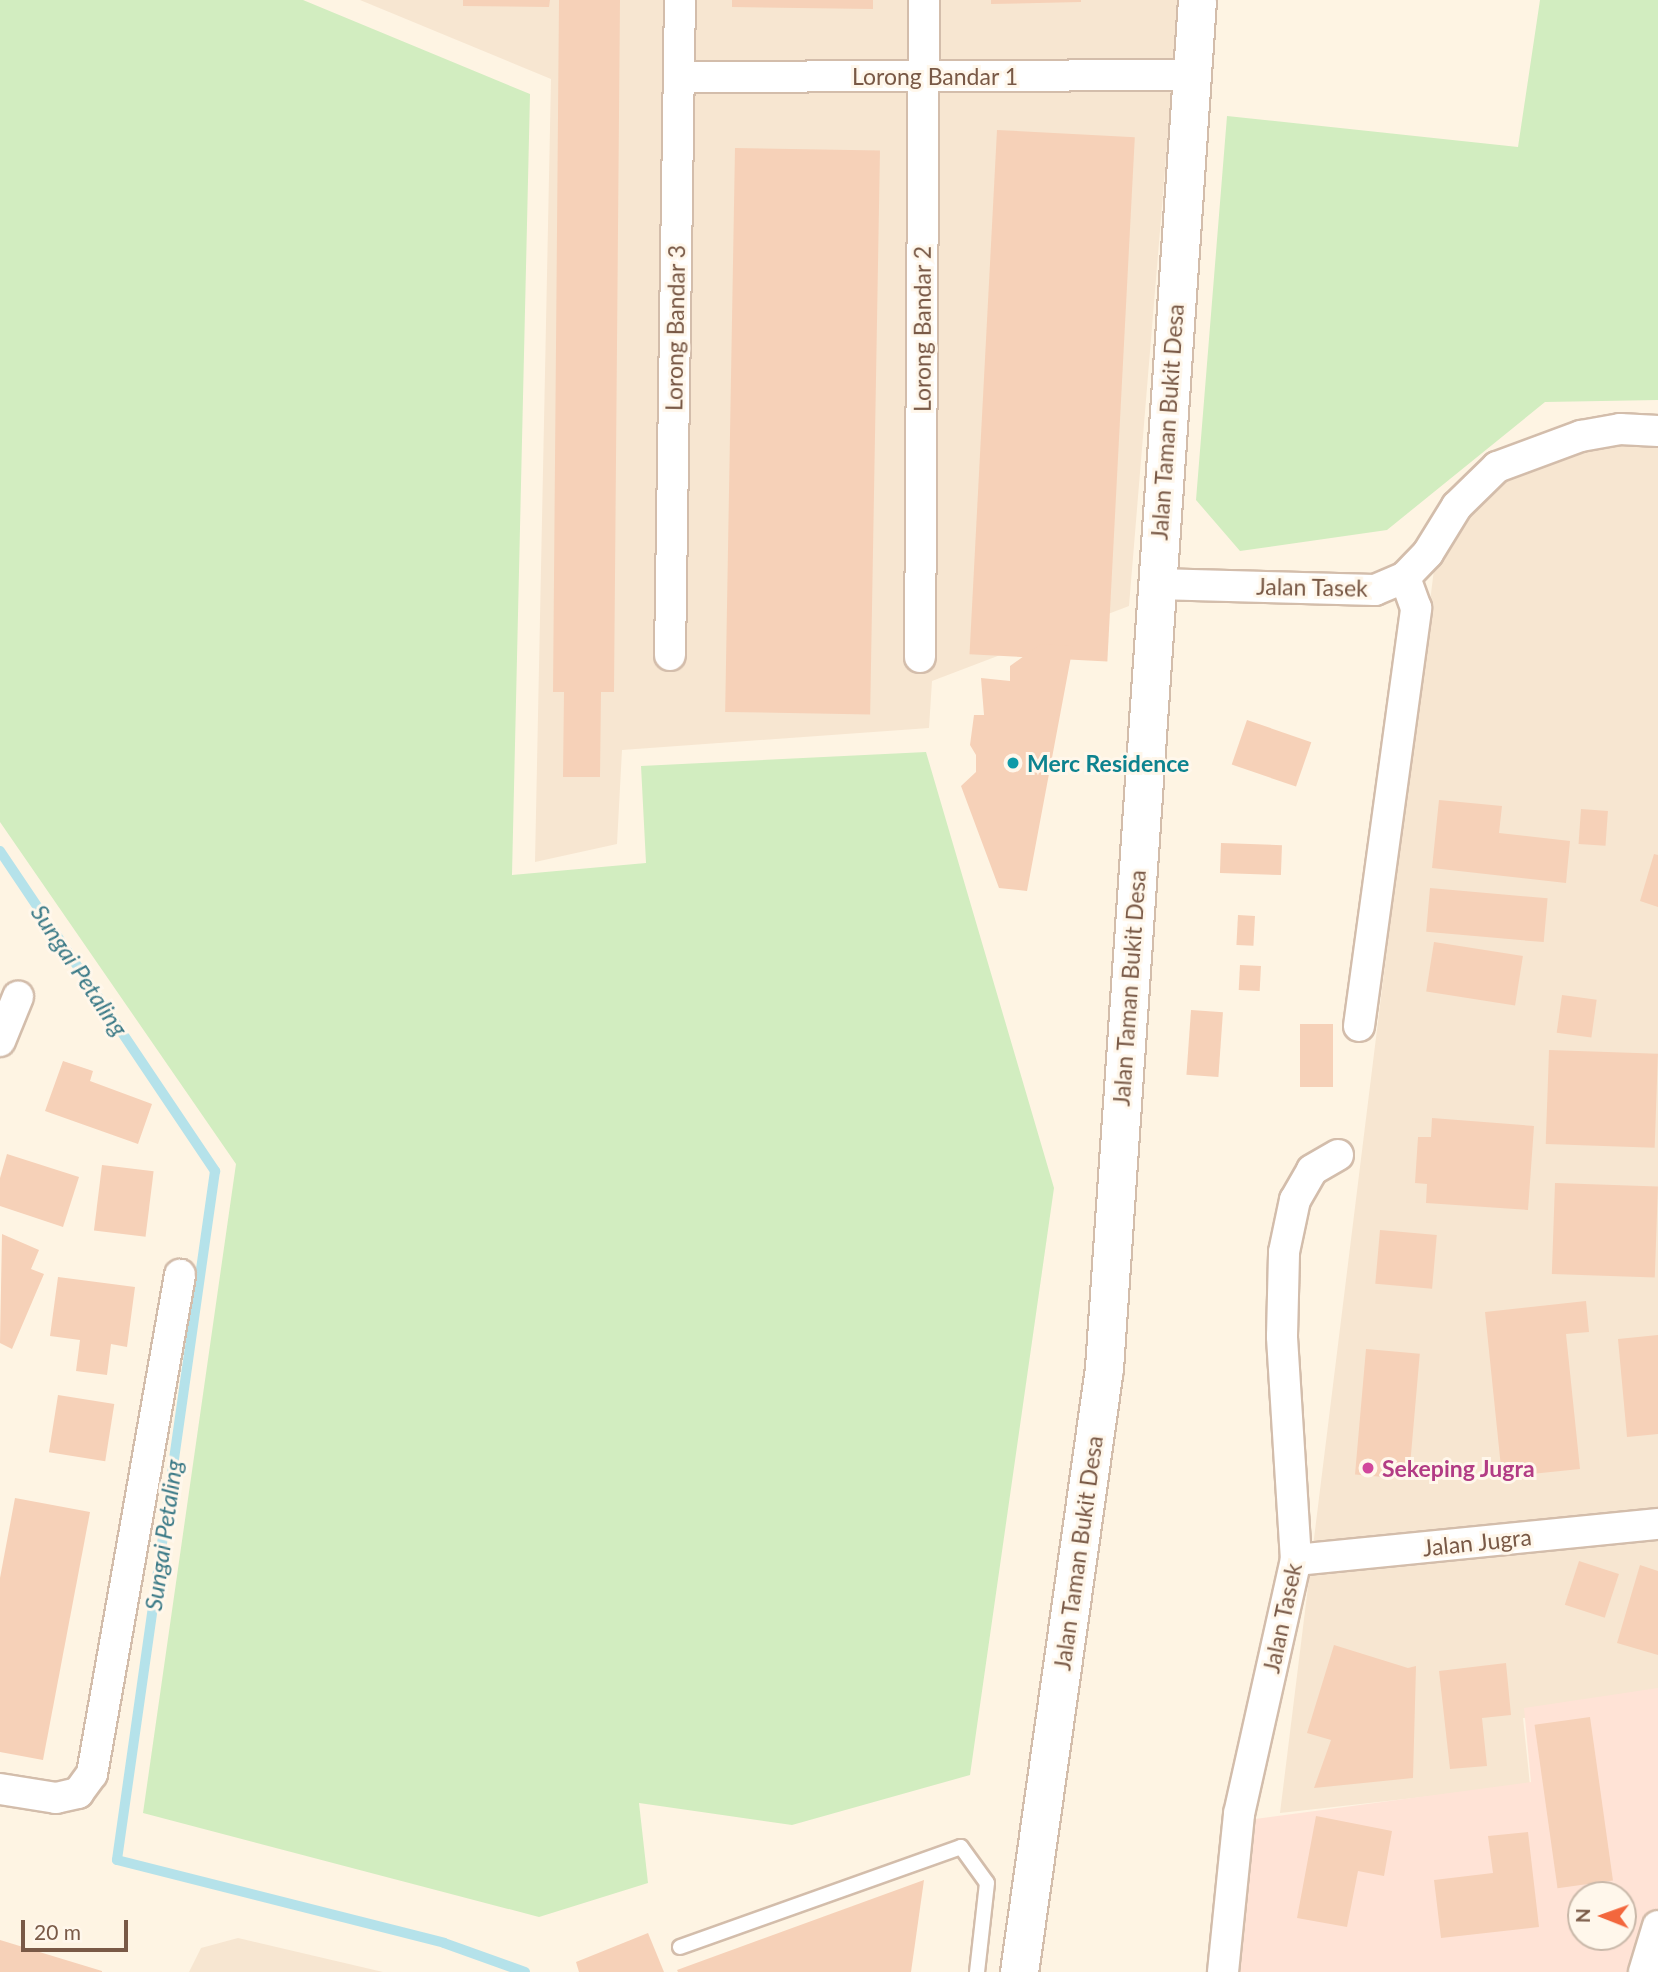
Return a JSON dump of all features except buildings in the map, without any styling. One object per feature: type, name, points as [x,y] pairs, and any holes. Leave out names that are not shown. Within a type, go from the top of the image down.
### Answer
[{"type":"street","name":"Lorong Bandar 3","points":[[670,655],[680,0]]},
{"type":"street","name":"Lorong Bandar 2","points":[[920,657],[924,0]]},
{"type":"street","name":"Jalan Taman Bukit Desa","points":[[1019,1972],[1104,1368],[1197,0]]},
{"type":"street","name":"Lorong Bandar 1","points":[[679,76],[1191,75]]},
{"type":"street","name":"Jalan Tasek","points":[[1156,584],[1375,590],[1405,577],[1428,553],[1457,506],[1497,467],[1581,436],[1620,429],[1658,431]]},
{"type":"street","points":[[1359,1027],[1416,608],[1405,577]]},
{"type":"street","points":[[0,1041],[18,997]]},
{"type":"street","name":"Jalan Tasek","points":[[1223,1972],[1239,1814],[1296,1560],[1282,1336],[1284,1252],[1295,1200],[1312,1170],[1338,1155]]},
{"type":"street","points":[[0,1789],[56,1798],[78,1793],[92,1774],[180,1275]]},
{"type":"street","name":"Jalan Jugra","points":[[1296,1560],[1658,1524]]},
{"type":"street","points":[[1644,1972],[1658,1926]]},
{"type":"lane","points":[[680,1947],[961,1847],[988,1883],[977,1972]]},
{"type":"shaded area","points":[[360,0],[1179,0],[1129,606],[932,681],[929,728],[622,750],[617,844],[535,862],[551,79]]},
{"type":"shaded area","points":[[1658,441],[1658,1731],[1582,1712],[1523,1718],[1530,1785],[1280,1813],[1438,537],[1487,485],[1578,447]]},
{"type":"shaded area","points":[[1658,1688],[1658,1972],[1239,1972],[1255,1819],[1531,1782],[1524,1708]]},
{"type":"shaded area","points":[[238,1938],[383,1972],[189,1972],[201,1948]]},
{"type":"green space","points":[[0,0],[303,0],[530,94],[512,875],[646,863],[641,766],[926,752],[1054,1188],[970,1775],[792,1825],[639,1803],[648,1883],[539,1917],[143,1813],[236,1164],[0,822]]},
{"type":"green space","points":[[1540,0],[1658,0],[1658,400],[1545,402],[1387,530],[1240,551],[1196,500],[1227,116],[1518,147]]},
{"type":"waterway","name":"Sungai Petaling","points":[[0,851],[215,1171],[117,1860],[444,1943],[525,1972]]},
{"type":"place","name":"Merc Residence","points":[[1013,763]]},
{"type":"place","name":"Sekeping Jugra","points":[[1368,1468]]}]
